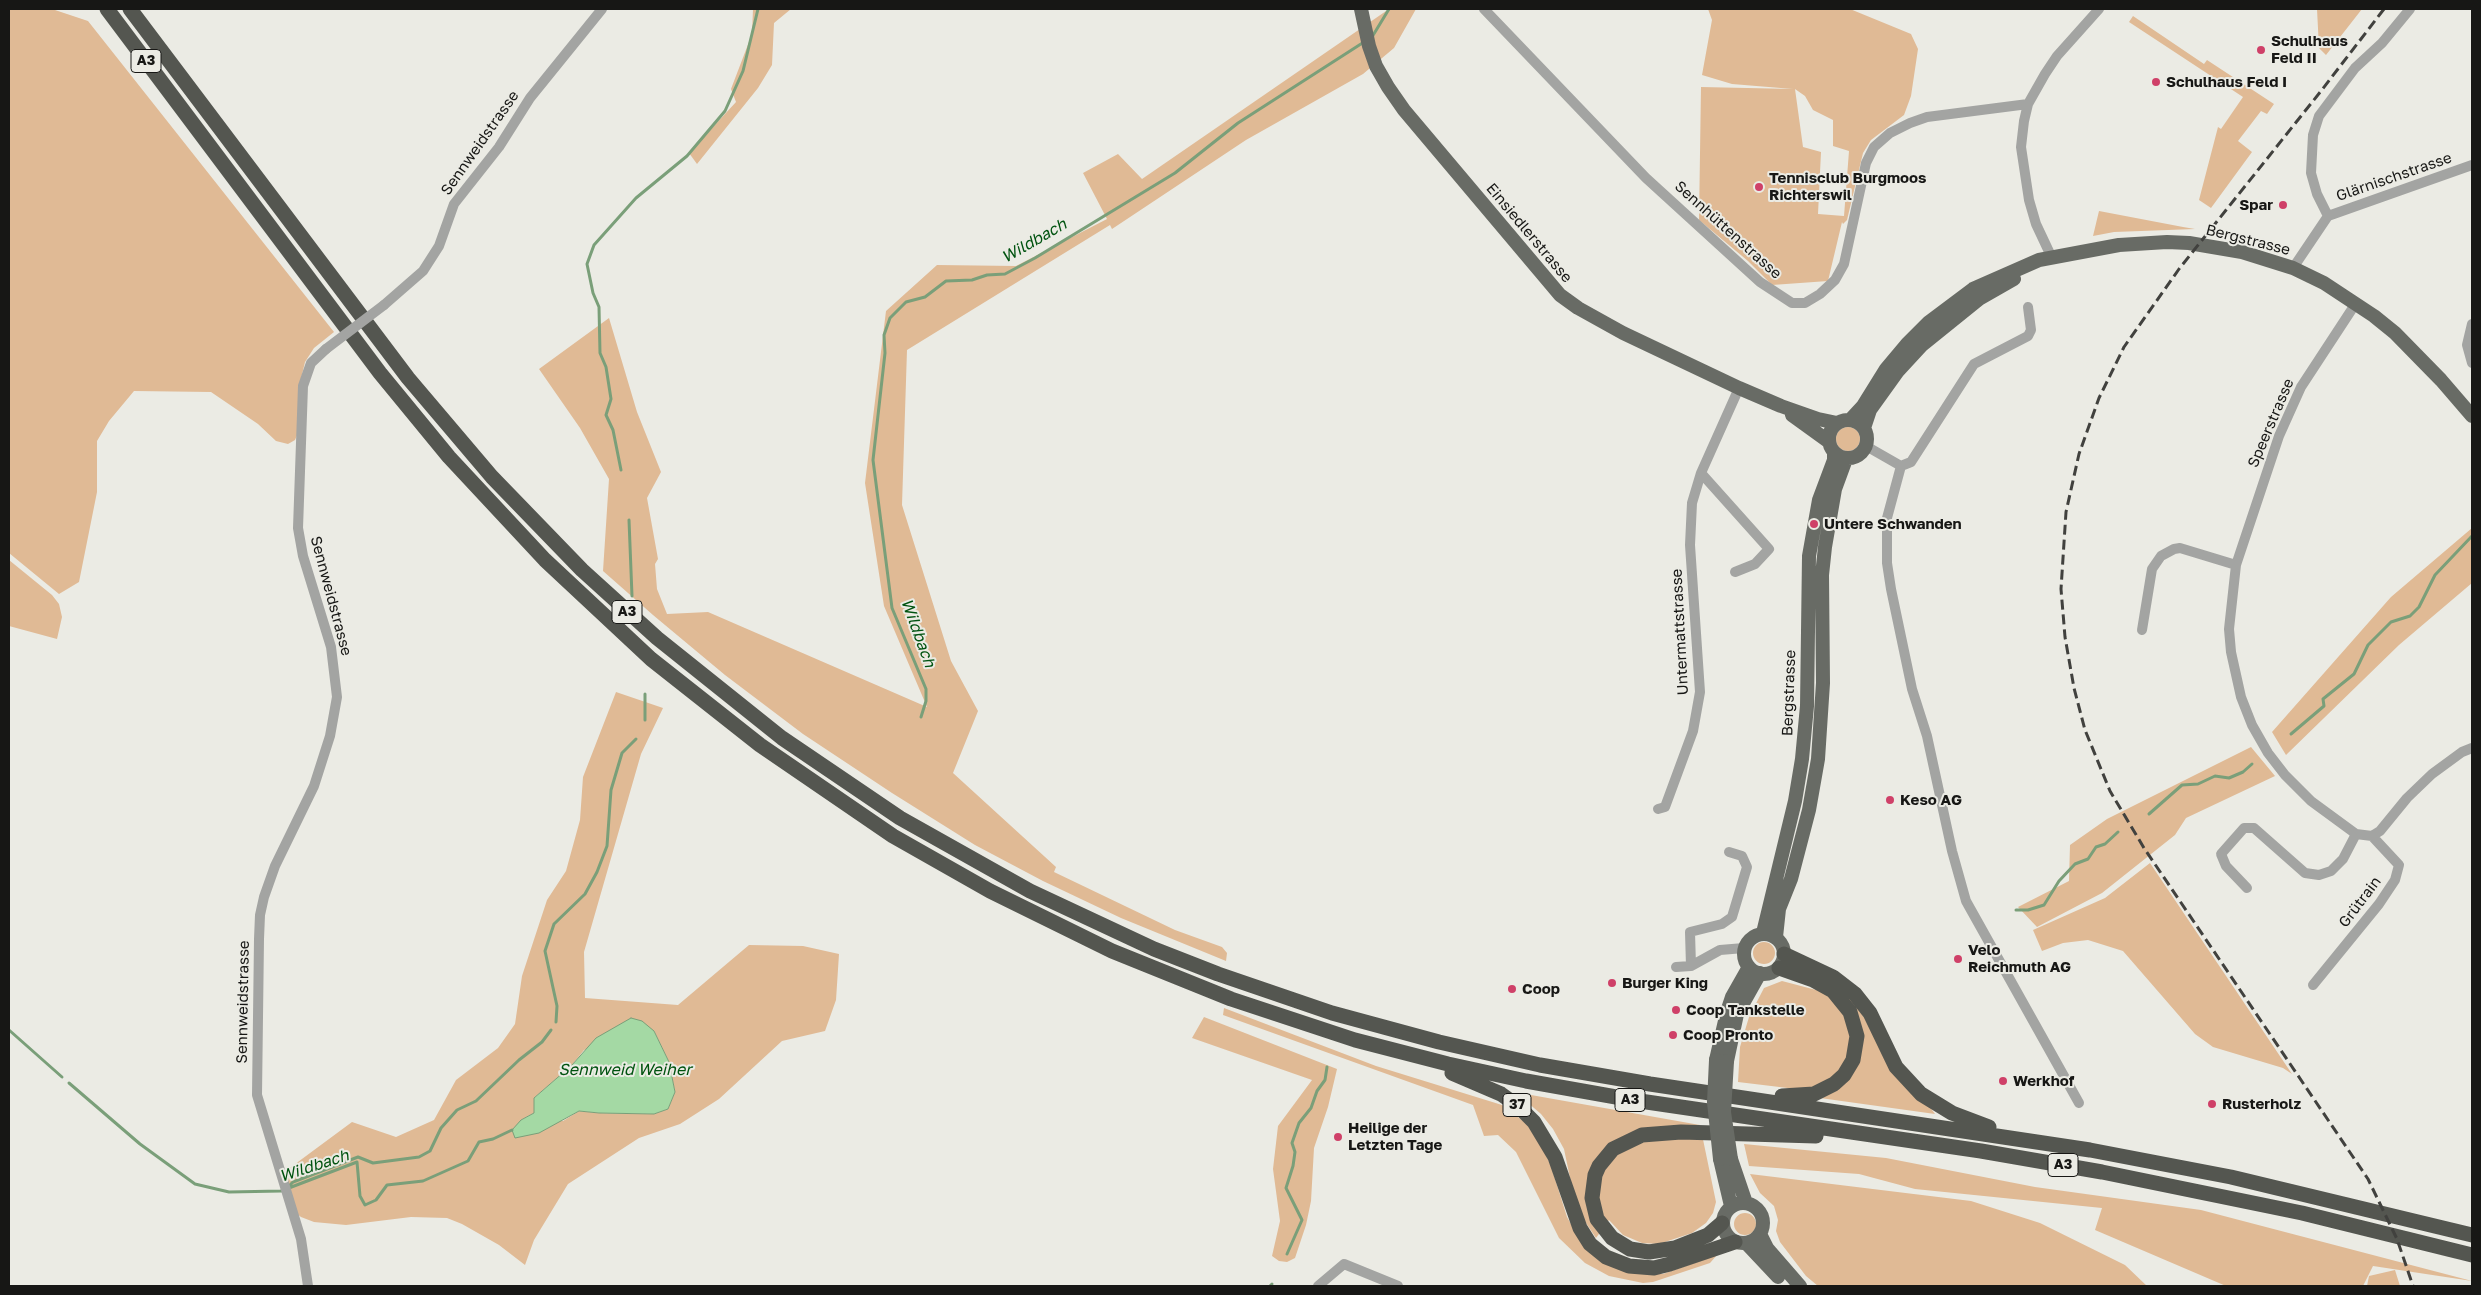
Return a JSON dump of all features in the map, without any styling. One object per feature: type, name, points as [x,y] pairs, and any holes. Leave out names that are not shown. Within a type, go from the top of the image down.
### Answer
[{"type":"highway","name":"A3","points":[[107,9],[342,324],[449,457],[556,572],[686,688],[760,745],[893,836],[990,892],[1084,938],[1171,976],[1286,1018],[1370,1044],[1448,1064],[1536,1083],[1682,1108],[2025,1158],[2302,1213],[2472,1255]]},
{"type":"highway","name":"A3","points":[[130,9],[376,337],[437,413],[492,477],[582,570],[657,638],[735,702],[831,772],[909,823],[1039,895],[1154,948],[1258,989],[1366,1023],[1487,1054],[1604,1076],[1742,1098],[2021,1138],[2231,1177],[2472,1235]]},
{"type":"highway","points":[[1742,1098],[1801,1096],[1823,1090],[1844,1075],[1854,1054],[1856,1030],[1853,1017],[1843,1001],[1821,984],[1782,961]]},
{"type":"highway","points":[[1782,961],[1833,977],[1856,994],[1870,1013],[1896,1067],[1921,1094],[1952,1113],[2021,1138]]},
{"type":"highway","name":"37","points":[[1370,1044],[1480,1084],[1501,1094],[1519,1107],[1534,1122],[1547,1141],[1580,1228],[1590,1244],[1606,1257],[1629,1266],[1654,1268],[1740,1243]]},
{"type":"highway","points":[[1722,1223],[1708,1235],[1675,1248],[1649,1252],[1630,1248],[1612,1238],[1597,1219],[1592,1202],[1593,1179],[1599,1166],[1613,1149],[1632,1138],[1652,1134],[1700,1132],[1892,1138]]},
{"type":"main road","name":"Einsiedlerstrasse","points":[[1361,9],[1376,66],[1404,110],[1560,296],[1623,333],[1739,388],[1818,419],[1844,422]]},
{"type":"main road","name":"Bergstrasse","points":[[1769,935],[1791,879],[1807,819],[1818,759],[1823,683],[1822,575],[1835,489],[1836,451],[1830,431],[1863,406],[1886,369],[1929,322],[1958,300],[1990,280],[2039,260],[2120,245],[2167,242],[2219,247],[2293,268],[2324,283],[2356,304],[2395,333],[2441,380],[2472,416]]},
{"type":"main road","name":"Bergstrasse","points":[[1866,446],[1867,438],[1864,428],[1870,410],[1898,371],[1940,328],[1996,288],[2039,268],[2052,258]]},
{"type":"main road","name":"Einsiedlerstrasse","points":[[1781,406],[1836,451]]},
{"type":"main road","points":[[1844,422],[1864,428]]},
{"type":"main road","points":[[1836,451],[1857,456],[1866,446]]},
{"type":"main road","points":[[1769,935],[1784,947],[1782,961],[1770,973],[1755,970],[1745,962],[1744,948],[1751,938],[1769,935]]},
{"type":"main road","points":[[1731,1206],[1725,1159],[1714,1102],[1721,1061],[1723,1024],[1729,1004],[1755,970]]},
{"type":"main road","points":[[1725,1159],[1746,1203]]},
{"type":"main road","points":[[1787,1286],[1740,1243],[1725,1232],[1722,1223],[1725,1213],[1731,1206],[1746,1203],[1757,1208],[1763,1218],[1760,1234],[1767,1248],[1800,1286]]},
{"type":"main road","points":[[1740,1243],[1760,1234]]},
{"type":"street","name":"Sennweidstrasse","points":[[308,1286],[305,1256],[296,1222],[257,1095],[260,915],[276,866],[314,786],[330,736],[337,697],[331,647],[303,556],[298,528],[303,386],[311,362],[384,305],[423,271],[439,246],[454,204],[499,147],[530,98],[602,9]]},
{"type":"street","name":"Sennhüttenstrasse","points":[[1484,9],[1646,178],[1760,282],[1792,303],[1805,303],[1820,294],[1835,280],[1844,264],[1866,162],[1874,147],[1890,133],[1910,123],[1927,118],[2028,104]]},
{"type":"street","points":[[2052,258],[2036,224],[2024,173],[2021,146],[2028,104],[2057,56],[2099,9]]},
{"type":"street","points":[[2328,216],[2317,194],[2311,173],[2313,135],[2319,116],[2355,68],[2382,43],[2410,9]]},
{"type":"street","name":"Glärnischstrasse","points":[[2293,268],[2328,216],[2472,166]]},
{"type":"street","name":"Speerstrasse","points":[[2356,304],[2301,387],[2279,436],[2236,565],[2230,606],[2231,652],[2240,697],[2252,725],[2268,753],[2285,775],[2311,801],[2356,834],[2372,836]]},
{"type":"street","points":[[1901,466],[1911,462],[1974,364],[2028,336],[2031,330],[2028,307]]},
{"type":"street","points":[[2472,324],[2467,345],[2472,363]]},
{"type":"street","name":"Untermattstrasse","points":[[1658,809],[1665,807],[1693,731],[1700,692],[1690,537],[1692,503],[1701,473],[1739,388]]},
{"type":"street","points":[[1866,446],[1901,466]]},
{"type":"street","points":[[1901,466],[1888,518],[1888,572],[1904,657],[1927,736],[1954,859],[1966,901],[1977,923],[2079,1103]]},
{"type":"street","points":[[1701,473],[1769,549],[1755,564],[1735,572]]},
{"type":"street","points":[[2142,630],[2152,568],[2161,556],[2180,548],[2236,565]]},
{"type":"street","points":[[2372,836],[2380,831],[2407,798],[2432,774],[2462,752],[2472,748]]},
{"type":"street","points":[[2247,888],[2226,866],[2221,854],[2244,828],[2254,828],[2305,873],[2319,875],[2330,871],[2343,859],[2356,834]]},
{"type":"street","name":"Grütrain","points":[[2313,985],[2380,904],[2395,880],[2399,865],[2372,836]]},
{"type":"street","points":[[1691,966],[1690,932],[1722,924],[1732,917],[1747,867],[1742,856],[1729,852]]},
{"type":"street","points":[[1676,967],[1691,966],[1720,950],[1744,948]]},
{"type":"street","points":[[1318,1286],[1344,1264],[1398,1286]]},
{"type":"shaded area","points":[[9,9],[52,9],[88,21],[334,332],[314,348],[305,362],[300,383],[298,433],[295,440],[288,444],[276,441],[258,424],[211,392],[134,391],[109,421],[97,441],[97,492],[79,582],[59,594],[9,553]]},
{"type":"shaded area","points":[[753,9],[791,9],[774,23],[772,65],[758,88],[697,164],[689,153],[736,102],[731,89],[752,34]]},
{"type":"shaded area","points":[[1389,9],[1416,9],[1394,48],[1363,74],[1246,140],[1112,229],[1110,225],[907,350],[902,505],[951,661],[978,711],[953,773],[1056,867],[1054,872],[1175,930],[1222,947],[1227,953],[1226,961],[1121,918],[1043,881],[975,845],[803,734],[725,675],[603,571],[609,479],[580,428],[539,369],[609,318],[637,412],[661,472],[647,498],[658,559],[655,564],[657,589],[667,614],[708,612],[927,707],[884,606],[865,483],[886,311],[937,265],[1016,266],[1107,219],[1083,173],[1118,154],[1142,179]]},
{"type":"shaded area","points":[[1708,9],[1850,9],[1911,34],[1918,49],[1911,96],[1904,115],[1871,140],[1863,153],[1847,220],[1843,224],[1842,222],[1828,281],[1772,285],[1748,261],[1699,220],[1701,87],[1793,89],[1732,84],[1702,75],[1712,20]],"holes":[[[1795,89],[1805,96],[1813,110],[1833,120],[1833,146],[1849,151],[1844,216],[1818,214],[1821,152],[1803,147]]]},
{"type":"shaded area","points":[[2317,9],[2362,9],[2326,55],[2319,48]]},
{"type":"shaded area","points":[[2133,16],[2204,64],[2207,60],[2274,104],[2267,114],[2261,111],[2238,141],[2252,152],[2211,208],[2199,200],[2218,127],[2221,129],[2243,97],[2129,22]]},
{"type":"shaded area","points":[[2099,211],[2195,229],[2114,232],[2093,236]]},
{"type":"shaded area","points":[[1848,427],[1853,428],[1859,434],[1859,444],[1853,450],[1848,451],[1843,450],[1837,444],[1836,439],[1837,434],[1843,428]]},
{"type":"shaded area","points":[[2472,528],[2472,583],[2399,645],[2286,755],[2272,732],[2391,597]]},
{"type":"shaded area","points":[[9,560],[52,595],[59,604],[62,617],[57,639],[9,626]]},
{"type":"shaded area","points":[[616,692],[663,708],[641,754],[584,952],[585,998],[678,1005],[749,945],[803,946],[839,954],[836,1000],[825,1031],[782,1041],[719,1099],[680,1124],[639,1138],[568,1184],[534,1240],[525,1265],[499,1245],[462,1224],[447,1218],[411,1217],[346,1225],[314,1222],[301,1217],[297,1214],[283,1173],[352,1122],[396,1137],[434,1120],[456,1080],[498,1048],[515,1024],[522,976],[547,900],[566,871],[580,820],[583,777]],"holes":[[[654,1031],[669,1062],[675,1092],[668,1109],[654,1114],[579,1111],[563,1121],[521,1120],[534,1113],[534,1098],[572,1065],[584,1050]]]},
{"type":"shaded area","points":[[2251,747],[2275,776],[2186,818],[2175,835],[2102,893],[2037,927],[2018,907],[2069,881],[2070,845],[2107,819]]},
{"type":"shaded area","points":[[2150,863],[2292,1074],[2283,1068],[2213,1047],[2195,1034],[2123,951],[2088,940],[2063,943],[2042,951],[2033,930],[2105,898]]},
{"type":"shaded area","points":[[1764,942],[1772,945],[1775,953],[1772,961],[1764,964],[1756,961],[1753,953],[1756,945]]},
{"type":"shaded area","points":[[1782,981],[1820,991],[1845,991],[1935,1114],[1820,1098],[1796,1089],[1738,1082],[1740,1047],[1749,1017],[1764,988]]},
{"type":"shaded area","points":[[1224,1008],[1376,1066],[1502,1105],[1527,1124],[1536,1134],[1551,1166],[1567,1217],[1580,1240],[1641,1274],[1663,1274],[1717,1255],[1710,1263],[1653,1282],[1643,1283],[1609,1276],[1585,1263],[1559,1238],[1516,1152],[1498,1135],[1484,1136],[1473,1105],[1223,1015]]},
{"type":"shaded area","points":[[1204,1017],[1337,1069],[1328,1107],[1314,1148],[1311,1201],[1306,1225],[1295,1258],[1287,1262],[1279,1261],[1272,1256],[1280,1221],[1273,1169],[1278,1126],[1312,1080],[1192,1038]]},
{"type":"shaded area","points":[[1531,1095],[1700,1125],[1716,1202],[1713,1213],[1706,1223],[1692,1233],[1659,1244],[1642,1243],[1623,1235],[1609,1220],[1596,1238],[1584,1220],[1574,1197],[1564,1149],[1553,1129],[1541,1114],[1527,1102]]},
{"type":"shaded area","points":[[1744,1144],[1886,1158],[2035,1187],[2201,1210],[2472,1281],[2373,1266],[2363,1286],[2226,1286],[2095,1230],[2102,1208],[1915,1189],[1859,1174],[1749,1166]]},
{"type":"shaded area","points":[[1750,1174],[1971,1201],[2040,1223],[2125,1265],[2147,1286],[1818,1286],[1806,1276],[1780,1242],[1776,1231],[1778,1220],[1774,1206],[1760,1193]]},
{"type":"shaded area","points":[[1745,1213],[1755,1220],[1756,1224],[1749,1234],[1745,1235],[1735,1228],[1734,1224],[1741,1214]]},
{"type":"shaded area","points":[[2395,1270],[2400,1286],[2367,1286],[2369,1276]]},
{"type":"water","name":"Sennweid Weiher","points":[[631,1018],[642,1021],[654,1031],[669,1062],[675,1092],[668,1109],[654,1114],[579,1111],[539,1133],[515,1138],[512,1130],[521,1120],[534,1113],[534,1098],[572,1065],[596,1038]]},
{"type":"waterway","points":[[621,470],[613,430],[606,415],[611,399],[606,367],[600,353],[599,307],[593,293],[587,264],[594,245],[636,198],[687,156],[725,111],[743,71],[758,9]]},
{"type":"waterway","name":"Wildbach","points":[[1372,37],[1389,9]]},
{"type":"waterway","name":"Wildbach","points":[[921,717],[926,701],[926,689],[892,608],[873,460],[885,353],[884,335],[890,318],[906,302],[925,297],[946,281],[972,280],[987,275],[1005,274],[1035,258],[1175,173],[1238,123],[1364,42]]},
{"type":"waterway","points":[[629,520],[632,596]]},
{"type":"waterway","points":[[2291,734],[2324,706],[2323,699],[2354,674],[2368,645],[2391,622],[2410,616],[2419,607],[2435,575],[2472,536]]},
{"type":"waterway","points":[[645,694],[645,720]]},
{"type":"waterway","points":[[556,1022],[557,1006],[545,951],[554,924],[585,894],[597,872],[607,846],[611,790],[622,753],[636,739]]},
{"type":"waterway","points":[[2149,814],[2182,785],[2198,784],[2215,776],[2229,778],[2243,772],[2252,764]]},
{"type":"waterway","points":[[2016,910],[2028,910],[2044,905],[2059,881],[2075,864],[2088,859],[2096,847],[2105,844],[2118,832]]},
{"type":"waterway","name":"Wildbach","points":[[9,1030],[62,1077]]},
{"type":"waterway","points":[[288,1187],[293,1182],[358,1157],[373,1163],[419,1157],[430,1151],[441,1128],[457,1110],[476,1101],[519,1060],[542,1042],[551,1030]]},
{"type":"waterway","points":[[1287,1254],[1302,1220],[1286,1188],[1295,1152],[1292,1143],[1299,1123],[1311,1108],[1317,1091],[1325,1080],[1327,1067]]},
{"type":"waterway","name":"Wildbach","points":[[69,1083],[140,1144],[195,1184],[229,1192],[281,1191],[357,1162],[360,1196],[365,1205],[376,1200],[387,1185],[423,1181],[468,1161],[479,1142],[493,1139],[512,1130]]},
{"type":"railway","points":[[2384,9],[2179,269],[2124,347],[2099,398],[2079,454],[2066,512],[2061,589],[2065,637],[2074,688],[2085,730],[2110,791],[2144,848],[2368,1179],[2397,1239],[2413,1286]]},
{"type":"place","name":"Schulhaus Feld II","points":[[2261,50]]},
{"type":"place","name":"Schulhaus Feld I","points":[[2156,82]]},
{"type":"place","name":"Tennisclub Burgmoos Richterswil","points":[[1759,187]]},
{"type":"place","name":"Spar","points":[[2283,205]]},
{"type":"place","name":"Untere Schwanden","points":[[1814,524]]},
{"type":"place","name":"Keso AG","points":[[1890,800]]},
{"type":"place","name":"Velo Reichmuth AG","points":[[1958,959]]},
{"type":"place","name":"Burger King","points":[[1612,983]]},
{"type":"place","name":"Coop","points":[[1512,989]]},
{"type":"place","name":"Coop Tankstelle","points":[[1676,1010]]},
{"type":"place","name":"Coop Pronto","points":[[1673,1035]]},
{"type":"place","name":"Werkhof","points":[[2003,1081]]},
{"type":"place","name":"Rusterholz","points":[[2212,1104]]},
{"type":"place","name":"Heilige der Letzten Tage","points":[[1338,1137]]}]
